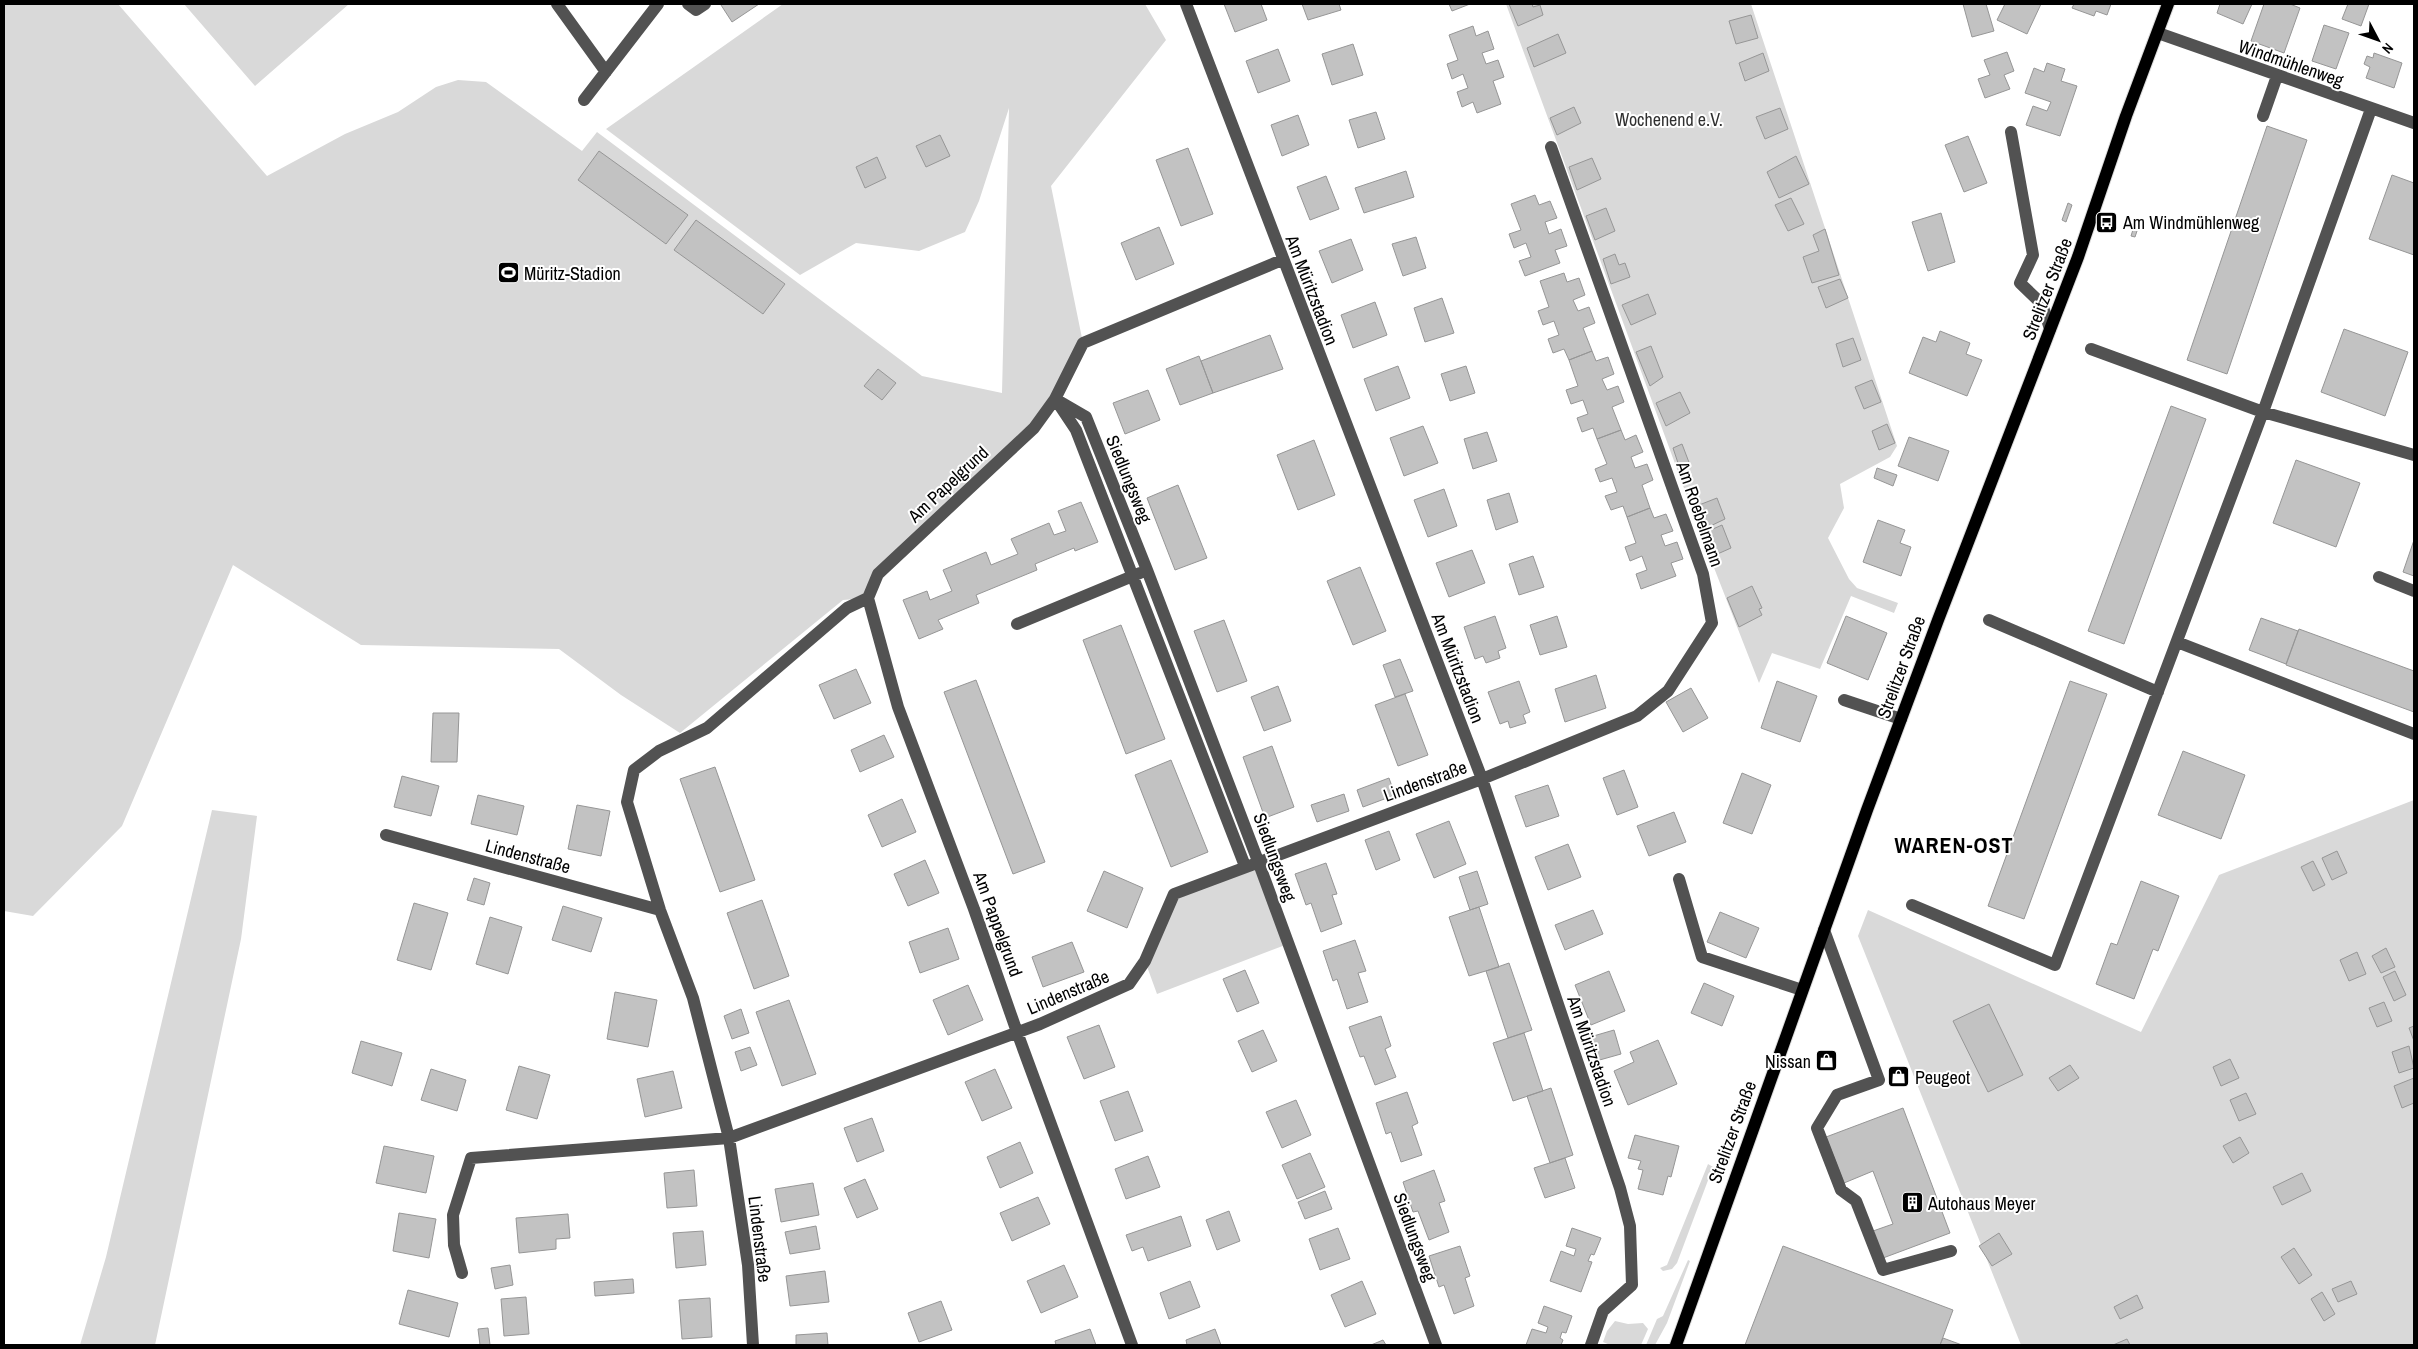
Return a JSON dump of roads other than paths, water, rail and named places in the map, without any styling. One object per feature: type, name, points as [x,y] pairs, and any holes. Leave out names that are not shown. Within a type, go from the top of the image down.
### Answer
[{"type":"main road","name":"Strelitzer Straße","points":[[1676,1345],[1802,990],[1901,719],[2078,257],[2126,116],[2168,4]]},
{"type":"street","points":[[557,4],[606,72]]},
{"type":"street","points":[[584,100],[658,4]]},
{"type":"street","points":[[688,4],[696,10],[705,4]]},
{"type":"street","name":"Am Müritzstadion","points":[[1186,4],[1282,260],[1482,779],[1620,1188],[1630,1226],[1632,1285],[1603,1311],[1591,1345]]},
{"type":"street","name":"Windmühlenweg","points":[[2158,33],[2414,123]]},
{"type":"street","points":[[2264,116],[2277,76]]},
{"type":"street","points":[[1912,905],[2055,966],[2263,412],[2371,109]]},
{"type":"street","points":[[2011,132],[2033,255],[2020,284],[2042,304],[2050,329]]},
{"type":"street","name":"Am Roebelmann","points":[[1482,779],[1637,716],[1668,691],[1712,623],[1703,574],[1551,147]]},
{"type":"street","points":[[1056,399],[1083,343],[1282,260]]},
{"type":"street","points":[[2090,349],[2263,412],[2414,455]]},
{"type":"street","name":"Siedlungsweg","points":[[1056,399],[1086,417],[1147,570],[1258,861],[1436,1345]]},
{"type":"street","name":"Siedlungsweg","points":[[1056,399],[1076,430],[1245,866]]},
{"type":"street","name":"Am Papelgrund","points":[[868,598],[878,574],[1034,428],[1056,399]]},
{"type":"street","points":[[1017,624],[1147,570]]},
{"type":"street","points":[[2379,577],[2414,591]]},
{"type":"street","name":"Lindenstraße","points":[[753,1345],[748,1265],[729,1138],[693,998],[660,910],[627,802],[634,770],[659,751],[706,728],[847,608],[868,598]]},
{"type":"street","name":"Am Pappelgrund","points":[[868,598],[898,707],[974,909],[1132,1345]]},
{"type":"street","points":[[1989,620],[2158,692]]},
{"type":"street","points":[[2177,642],[2414,734]]},
{"type":"street","points":[[1844,700],[1901,719]]},
{"type":"street","name":"Lindenstraße","points":[[462,1274],[454,1245],[453,1215],[471,1158],[729,1138],[1040,1024],[1129,984],[1145,961],[1174,894],[1258,861],[1482,779]]},
{"type":"street","name":"Lindenstraße","points":[[386,835],[660,910]]},
{"type":"street","points":[[1679,879],[1702,957],[1802,990]]},
{"type":"street","points":[[1824,930],[1879,1080],[1837,1095],[1817,1128],[1841,1190],[1856,1202],[1883,1270],[1951,1252]]},
{"type":"place","name":"Am Windmühlenweg","points":[[2107,222]]},
{"type":"place","name":"Müritz-Stadion","points":[[508,273]]},
{"type":"place","name":"Nissan","points":[[1827,1061]]},
{"type":"place","name":"Peugeot","points":[[1899,1077]]},
{"type":"place","name":"Autohaus Meyer","points":[[1912,1203]]},
{"type":"district","name":"WAREN-OST","points":[[1954,845]]},
{"type":"park label","name":"Wochenend e.V.","points":[[1669,119]]}]
